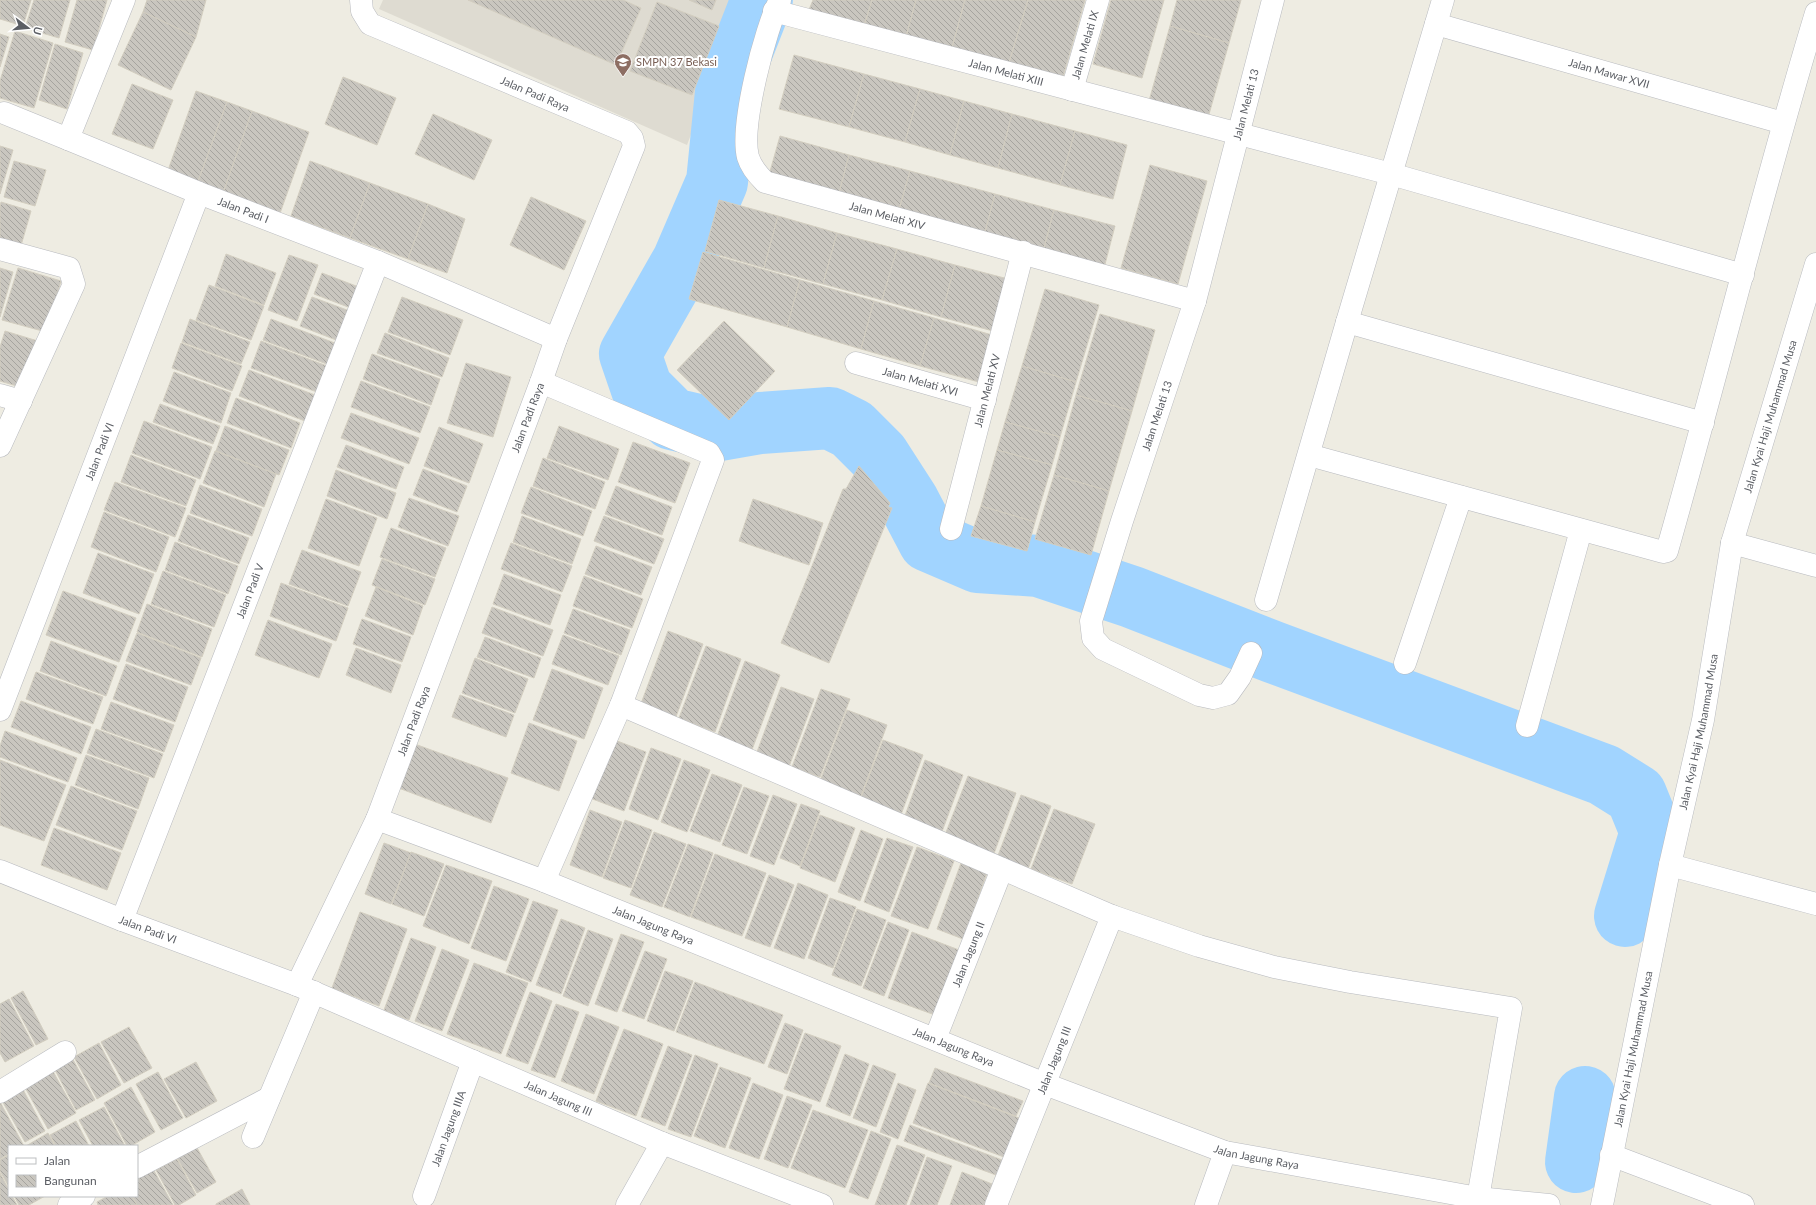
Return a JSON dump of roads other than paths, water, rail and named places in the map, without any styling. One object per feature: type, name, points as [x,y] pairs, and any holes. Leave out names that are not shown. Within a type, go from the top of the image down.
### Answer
[{"type":"street","points":[[68,138],[124,0]]},
{"type":"street","name":"Jalan Padi Raya","points":[[253,1136],[269,1098],[305,989],[376,818],[556,339],[634,146],[632,138],[627,132],[370,24],[362,11],[361,0]]},
{"type":"street","name":"Jalan Melati IX","points":[[1072,90],[1098,0]]},
{"type":"street","name":"Jalan Melati 13","points":[[1251,653],[1240,677],[1228,694],[1213,698],[1199,695],[1103,649],[1093,638],[1091,621],[1110,556],[1195,301],[1273,0]]},
{"type":"street","points":[[1266,600],[1443,0]]},
{"type":"street","name":"Jalan Melati XIII","points":[[777,6],[1072,90],[1238,135],[1391,174],[1743,275]]},
{"type":"street","name":"Jalan Melati XIV","points":[[777,6],[754,85],[746,135],[748,157],[756,174],[765,182],[1023,252],[1195,301]]},
{"type":"street","points":[[1309,455],[1663,552],[1667,551],[1703,423],[1783,123],[1816,13]]},
{"type":"street","name":"Jalan Mawar XVII","points":[[1436,24],[1783,123]]},
{"type":"street","name":"Jalan Padi I","points":[[4,113],[199,193],[378,262],[556,339]]},
{"type":"street","name":"Jalan Padi VI","points":[[0,710],[199,193]]},
{"type":"street","points":[[0,250],[69,268],[74,284],[0,446]]},
{"type":"street","name":"Jalan Melati XV","points":[[951,529],[1023,252]]},
{"type":"street","name":"Jalan Padi V","points":[[122,920],[378,262]]},
{"type":"street","name":"Jalan Kyai Haji Muhammad Musa","points":[[1602,1205],[1670,865],[1703,720],[1732,543],[1816,264]]},
{"type":"street","points":[[1347,322],[1703,423]]},
{"type":"street","name":"Jalan Melati XVI","points":[[856,363],[985,400]]},
{"type":"street","points":[[541,382],[709,452],[713,460],[621,705],[544,881]]},
{"type":"street","points":[[0,395],[21,401]]},
{"type":"street","points":[[1405,663],[1461,497]]},
{"type":"street","points":[[1527,726],[1581,530]]},
{"type":"street","points":[[1732,543],[1816,566]]},
{"type":"street","points":[[621,705],[1112,916],[1199,946],[1274,967],[1350,982],[1511,1008],[1478,1198]]},
{"type":"street","name":"Jalan Jagung Raya","points":[[376,818],[544,881],[1045,1084],[1226,1152],[1478,1198],[1549,1205]]},
{"type":"street","points":[[1670,865],[1816,904]]},
{"type":"street","name":"Jalan Jagung II","points":[[935,1039],[1002,869]]},
{"type":"street","name":"Jalan Padi VI","points":[[0,871],[122,920],[305,989]]},
{"type":"street","name":"Jalan Jagung III","points":[[996,1205],[1112,916]]},
{"type":"street","name":"Jalan Jagung III","points":[[305,989],[662,1143],[822,1205]]},
{"type":"street","points":[[0,1092],[65,1052]]},
{"type":"street","name":"Jalan Jagung IIIA","points":[[424,1196],[473,1061]]},
{"type":"street","points":[[138,1166],[269,1098]]},
{"type":"street","points":[[627,1205],[662,1143]]},
{"type":"street","points":[[1206,1205],[1226,1152]]},
{"type":"street","points":[[1611,1155],[1743,1205]]},
{"type":"street","points":[[69,1205],[82,1197]]},
{"type":"waterway","points":[[762,0],[726,92],[717,182],[683,261],[630,354],[642,389],[672,419],[720,430],[760,423],[830,418],[852,429],[879,456],[908,501],[929,541],[978,562],[1039,566],[1132,597],[1273,652],[1604,775],[1636,795],[1651,832],[1625,916]]},
{"type":"waterway","points":[[1576,1162],[1585,1097]]},
{"type":"place","name":"SMPN 37 Bekasi","points":[[623,77]]}]
